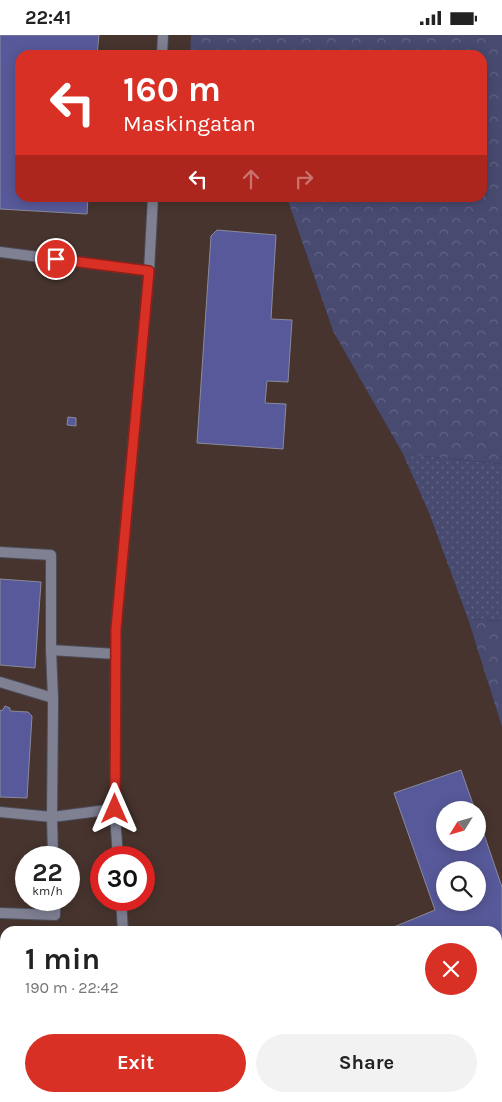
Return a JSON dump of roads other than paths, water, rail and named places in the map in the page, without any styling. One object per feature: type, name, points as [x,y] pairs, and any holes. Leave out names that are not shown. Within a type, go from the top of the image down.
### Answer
[{"type":"street","points":[[162,50],[163,35]]},
{"type":"street","points":[[117,846],[115,809],[116,629],[149,271],[153,202]]},
{"type":"street","points":[[0,252],[149,271]]},
{"type":"street","points":[[0,552],[51,555],[50,650],[53,698],[53,846]]},
{"type":"street","points":[[50,650],[116,654]]},
{"type":"street","points":[[0,682],[53,698]]},
{"type":"street","points":[[0,811],[52,817],[115,809]]},
{"type":"street","points":[[0,913],[55,915],[55,911]]},
{"type":"street","points":[[122,911],[123,926]]}]
